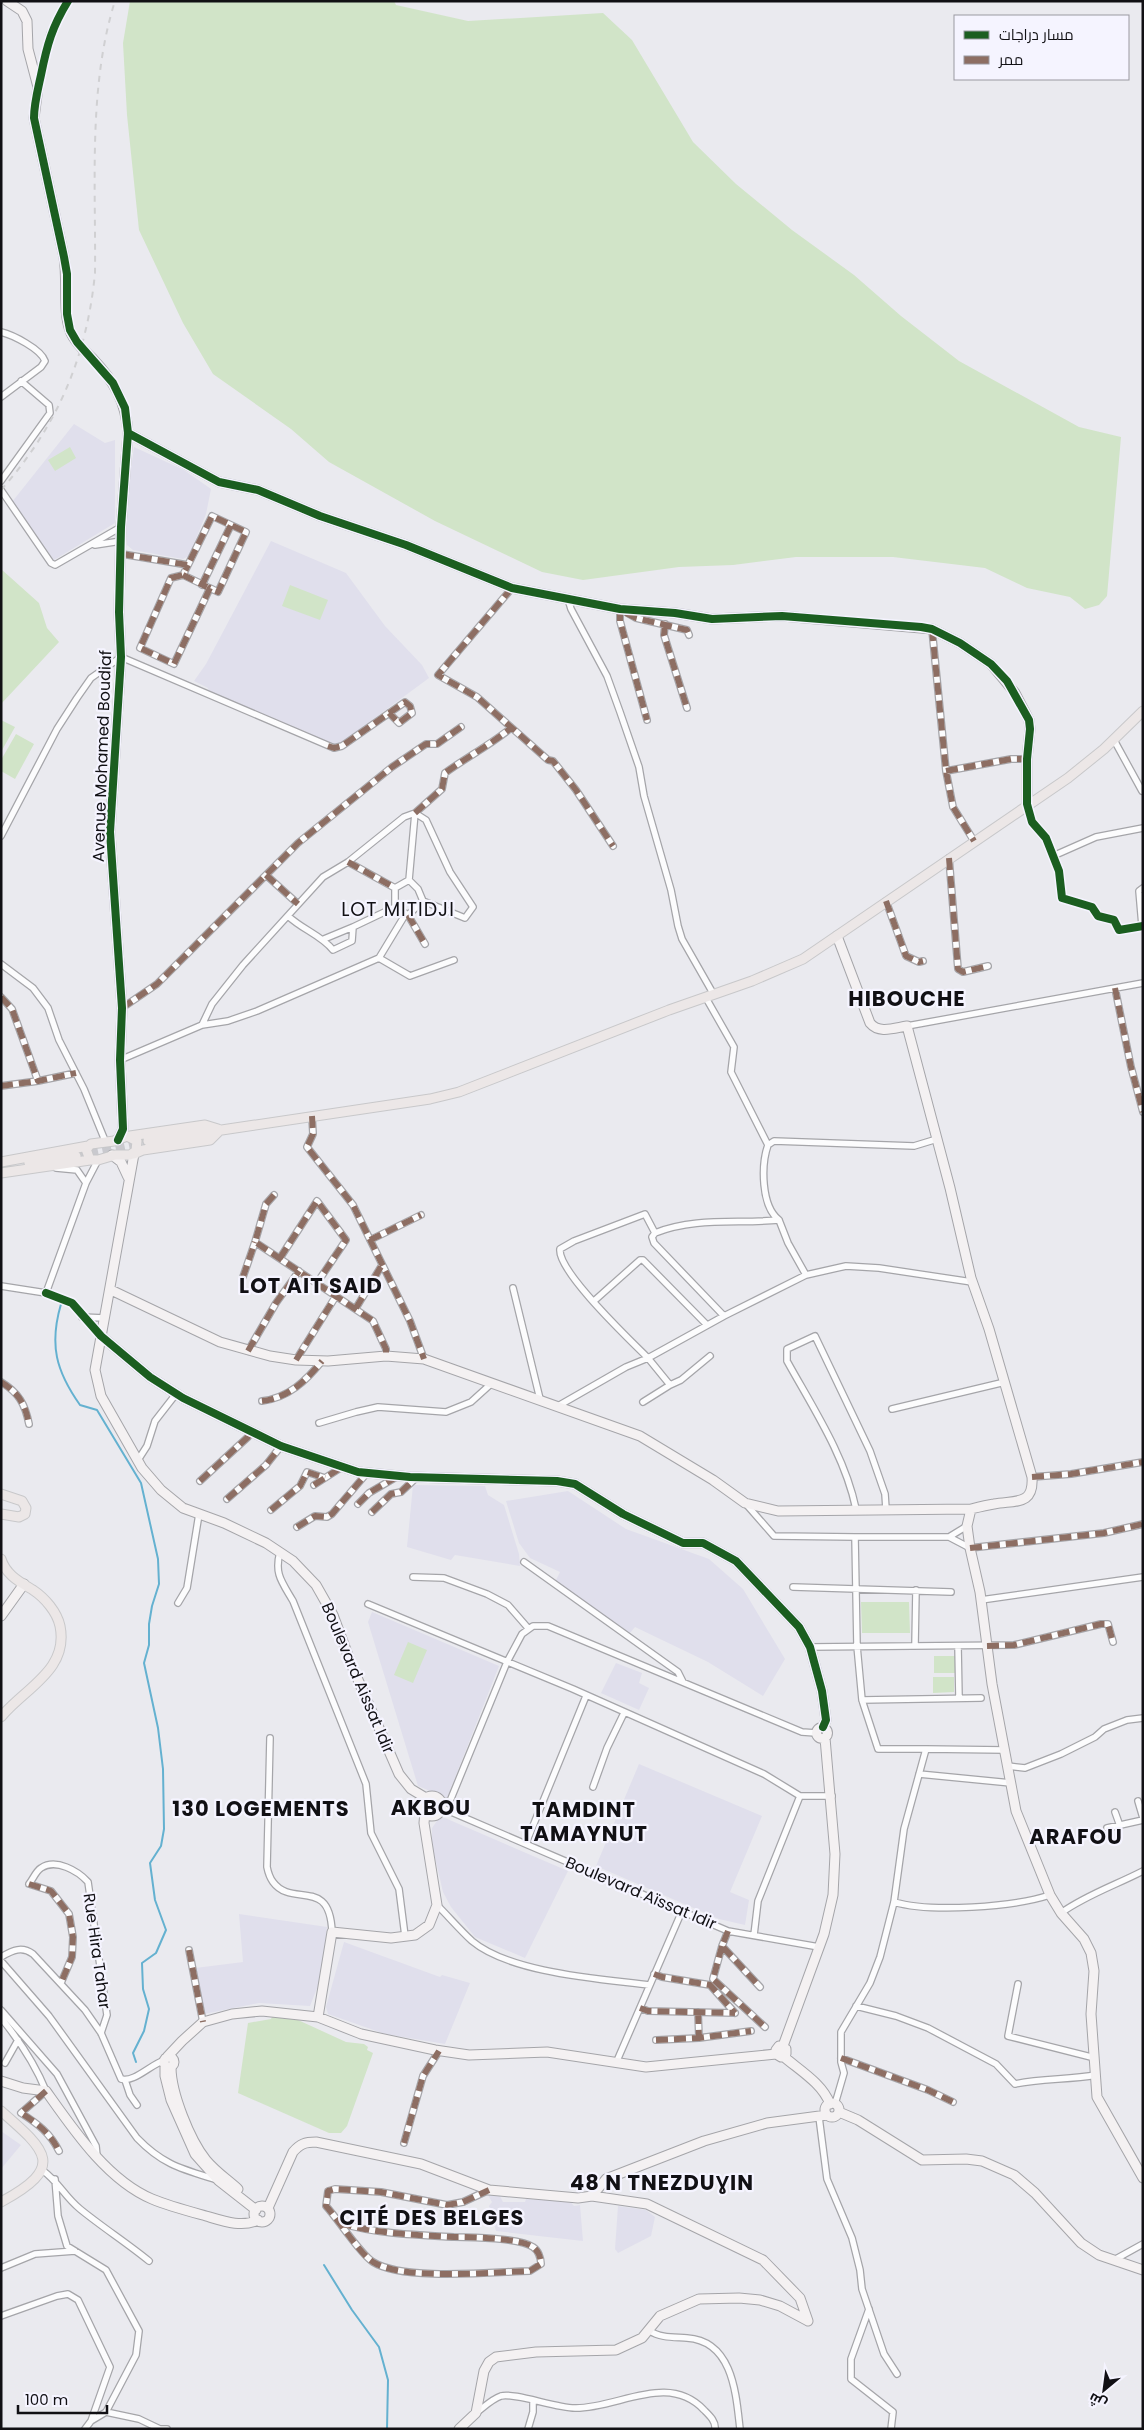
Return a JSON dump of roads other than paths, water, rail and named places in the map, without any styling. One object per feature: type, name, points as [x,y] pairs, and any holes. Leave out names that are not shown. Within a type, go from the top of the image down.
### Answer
[{"type":"main road","points":[[148,1141],[459,1092],[803,959],[1068,778],[1114,740],[1143,711]]},
{"type":"main road","points":[[1,1162],[106,1143],[118,1140],[126,1133],[205,1125],[221,1130]]},
{"type":"main road","points":[[1,1173],[94,1160],[112,1155],[134,1154],[144,1150],[210,1140],[221,1130]]},
{"type":"main road","points":[[126,1133],[134,1138],[138,1144],[134,1154]]},
{"type":"main road","points":[[88,1146],[88,1157],[94,1160]]},
{"type":"main road","points":[[1,1168],[76,1156]]},
{"type":"main road","points":[[1,1494],[22,1501],[26,1508],[25,1514],[19,1517],[1,1514]]},
{"type":"main road","points":[[1,1559],[9,1574],[24,1584],[50,1607],[59,1622],[63,1638],[62,1650],[58,1660],[1,1717]]},
{"type":"main road","points":[[1,2111],[33,2138],[43,2156],[42,2170],[36,2180],[1,2202]]},
{"type":"street","points":[[7,1],[22,10],[26,16],[28,49],[38,88]]},
{"type":"street","points":[[38,88],[50,34],[68,1]]},
{"type":"street","name":"Avenue Mohamed Boudiaf","points":[[38,88],[34,118],[67,274],[68,321],[77,342],[105,372],[121,396],[125,408],[128,433],[121,527],[122,554],[119,612],[121,658],[113,765],[110,852],[122,1008],[120,1060],[126,1133]]},
{"type":"street","points":[[1,332],[16,337],[44,357],[41,367],[1,397]]},
{"type":"street","points":[[1,481],[50,413],[49,405],[21,381]]},
{"type":"street","points":[[128,433],[219,482],[258,490],[320,516],[406,545],[512,588],[620,609],[712,618],[782,616],[932,629],[960,643],[990,664],[1007,681],[1029,720],[1027,759],[1028,804],[1032,822],[1046,838],[1059,871],[1064,900],[1092,906],[1098,916],[1114,920],[1119,930],[1142,926],[1138,896],[1139,891],[1143,888]]},
{"type":"street","points":[[1,490],[51,562],[58,566],[121,527]]},
{"type":"street","points":[[182,575],[212,516],[246,532],[218,592],[210,588],[202,585],[182,575],[171,578],[140,648],[174,664],[210,588]]},
{"type":"street","points":[[202,585],[231,525]]},
{"type":"street","points":[[93,545],[121,541]]},
{"type":"street","points":[[122,554],[188,565]]},
{"type":"street","points":[[512,588],[438,675],[477,697],[510,728],[548,760],[553,761],[576,790],[613,846]]},
{"type":"street","points":[[568,599],[571,609],[607,676],[639,767],[644,796],[672,890],[682,939],[734,1048],[732,1072],[768,1145]]},
{"type":"street","points":[[620,609],[636,618],[687,630],[688,635]]},
{"type":"street","points":[[620,609],[620,621],[647,720]]},
{"type":"street","points":[[665,624],[664,635],[687,708]]},
{"type":"street","points":[[932,629],[946,771],[952,807],[974,841]]},
{"type":"street","points":[[1,836],[57,729],[77,698],[91,678],[121,658],[334,748],[342,746],[389,713]]},
{"type":"street","points":[[122,1008],[157,984],[298,843],[392,767],[426,744],[437,744],[460,726]]},
{"type":"street","points":[[202,1025],[212,1004],[243,965],[323,877],[348,862],[404,817],[415,813],[442,788],[445,773],[461,761],[480,751],[510,728]]},
{"type":"street","points":[[1114,740],[1142,791]]},
{"type":"street","points":[[946,771],[1011,759],[1027,759]]},
{"type":"street","points":[[409,880],[415,813]]},
{"type":"street","points":[[409,880],[418,889],[423,901],[465,918],[473,907],[450,872],[426,820],[415,813]]},
{"type":"street","points":[[1053,856],[1096,836],[1143,828]]},
{"type":"street","points":[[949,858],[958,969],[963,972],[988,966]]},
{"type":"street","points":[[348,862],[395,888]]},
{"type":"street","points":[[266,875],[298,904]]},
{"type":"street","points":[[395,888],[409,880]]},
{"type":"street","points":[[395,888],[395,907]]},
{"type":"street","points":[[120,1060],[202,1025],[228,1021],[257,1011],[379,958],[406,915],[423,901]]},
{"type":"street","points":[[886,901],[906,956],[923,962]]},
{"type":"street","points":[[395,907],[406,915],[425,944]]},
{"type":"street","points":[[324,939],[395,907]]},
{"type":"street","points":[[288,916],[301,928],[324,939],[332,950],[352,941],[353,927]]},
{"type":"street","points":[[837,936],[870,1023],[873,1027],[882,1030],[1143,984]]},
{"type":"street","points":[[379,958],[410,976],[454,960]]},
{"type":"street","points":[[1,964],[34,988],[41,996],[48,1008],[59,1040],[106,1143]]},
{"type":"street","points":[[1115,988],[1131,1068],[1143,1112]]},
{"type":"street","points":[[1,997],[12,1009],[38,1081]]},
{"type":"street","points":[[745,1503],[778,1511],[886,1508],[971,1509],[1020,1501],[1028,1497],[1033,1488],[1032,1477],[989,1329],[972,1282],[907,1026]]},
{"type":"street","points":[[1,1086],[76,1074]]},
{"type":"street","points":[[312,1116],[313,1134],[307,1147],[353,1205],[410,1321],[424,1359]]},
{"type":"street","points":[[88,1146],[100,1132]]},
{"type":"street","points":[[806,1276],[788,1243],[779,1220],[774,1216],[764,1185],[764,1155],[768,1145],[774,1141],[792,1141],[914,1146],[936,1139]]},
{"type":"street","name":"Boulevard Aissat Idir","points":[[134,1154],[128,1177],[111,1290],[95,1370],[101,1396],[138,1460],[161,1490],[183,1508],[224,1523],[266,1543],[293,1561],[316,1586],[333,1615],[352,1666],[399,1774],[411,1788],[426,1798]]},
{"type":"street","points":[[112,1155],[121,1162],[128,1177]]},
{"type":"street","points":[[46,1293],[92,1170],[94,1160]]},
{"type":"street","points":[[37,1168],[76,1170],[81,1173],[86,1184]]},
{"type":"street","points":[[243,1277],[266,1204],[274,1195]]},
{"type":"street","points":[[280,1258],[317,1201],[346,1240],[317,1283]]},
{"type":"street","points":[[655,1233],[645,1214],[574,1241],[560,1249],[559,1254],[569,1273],[670,1384]]},
{"type":"street","points":[[370,1240],[421,1215]]},
{"type":"street","points":[[724,1316],[654,1243],[652,1237],[655,1233],[699,1222],[756,1223],[779,1220]]},
{"type":"street","points":[[255,1242],[373,1321],[386,1349],[386,1356]]},
{"type":"street","points":[[594,1302],[640,1260],[643,1260],[707,1325]]},
{"type":"street","points":[[356,1308],[382,1264]]},
{"type":"street","points":[[558,1406],[619,1371],[648,1358],[724,1316],[806,1276],[846,1266],[879,1268],[972,1282]]},
{"type":"street","points":[[248,1350],[276,1303],[299,1271]]},
{"type":"street","points":[[1,1286],[46,1293],[72,1304],[101,1336],[150,1377],[176,1394],[281,1446],[342,1467],[367,1473],[417,1477],[557,1481],[575,1484],[623,1514],[683,1543],[703,1543],[736,1561],[799,1627],[810,1647],[822,1691],[826,1720],[819,1730],[820,1738],[825,1738],[832,1796],[835,1854],[833,1894],[819,1948],[783,2046],[777,2047],[780,2055],[817,2085],[835,2107],[922,2160],[966,2159],[982,2161],[1014,2175],[1035,2193],[1081,2243],[1099,2255],[1143,2270]]},
{"type":"street","points":[[512,1288],[540,1399]]},
{"type":"street","points":[[111,1290],[220,1342],[248,1350],[296,1360],[322,1361],[386,1356],[424,1359],[640,1436],[712,1480],[745,1503],[774,1536],[949,1538],[970,1548],[1104,1533],[1143,1524]]},
{"type":"street","points":[[296,1360],[336,1296]]},
{"type":"street","points":[[82,1317],[104,1318]]},
{"type":"street","points":[[856,1509],[851,1483],[843,1464],[787,1361],[787,1349],[815,1336],[870,1451],[885,1494],[886,1508]]},
{"type":"street","points":[[643,1402],[670,1384],[682,1380],[710,1356]]},
{"type":"street","points":[[262,1401],[273,1400],[299,1386],[322,1361]]},
{"type":"street","points":[[1,1382],[14,1390],[21,1398],[29,1424]]},
{"type":"street","points":[[892,1409],[1004,1382]]},
{"type":"street","points":[[319,1423],[356,1412],[378,1408],[446,1412],[471,1402],[492,1383]]},
{"type":"street","points":[[138,1460],[147,1446],[155,1421],[176,1394]]},
{"type":"street","points":[[200,1480],[248,1437],[250,1432]]},
{"type":"street","points":[[227,1499],[266,1465],[281,1446]]},
{"type":"street","points":[[1032,1477],[1071,1474],[1143,1462]]},
{"type":"street","points":[[314,1486],[342,1467]]},
{"type":"street","points":[[271,1510],[300,1486],[307,1472],[325,1478]]},
{"type":"street","points":[[297,1527],[315,1516],[327,1517],[332,1514],[367,1473]]},
{"type":"street","points":[[358,1504],[369,1493],[398,1476]]},
{"type":"street","points":[[372,1512],[390,1494],[401,1492],[417,1477]]},
{"type":"street","points":[[971,1509],[967,1526],[970,1548],[981,1600],[987,1646],[1016,1811],[1050,1895],[1061,1913],[1084,1939],[1091,1953],[1094,1971],[1091,2014],[1097,2097],[1103,2111],[1125,2144],[1143,2178]]},
{"type":"street","points":[[178,1602],[187,1588],[199,1514]]},
{"type":"street","points":[[949,1538],[967,1526]]},
{"type":"street","points":[[855,1536],[856,1646],[862,1700],[878,1749],[1005,1750]]},
{"type":"street","points":[[280,1552],[276,1565],[279,1576],[293,1601],[366,1784],[371,1833],[399,1889],[405,1936]]},
{"type":"street","points":[[524,1562],[678,1672],[684,1682]]},
{"type":"street","points":[[413,1577],[444,1578],[487,1594],[508,1604],[528,1628]]},
{"type":"street","points":[[981,1600],[1143,1577]]},
{"type":"street","points":[[1,1616],[24,1584]]},
{"type":"street","points":[[794,1587],[950,1592]]},
{"type":"street","points":[[915,1645],[916,1590]]},
{"type":"street","points":[[368,1604],[507,1662],[764,1774],[800,1796],[832,1796]]},
{"type":"street","points":[[810,1647],[1014,1646],[1101,1624],[1108,1624],[1113,1642]]},
{"type":"street","points":[[425,1812],[433,1815],[442,1805],[450,1801],[507,1662],[522,1634],[533,1626],[548,1626],[802,1732],[819,1730]]},
{"type":"street","points":[[958,1646],[959,1698]]},
{"type":"street","points":[[526,1843],[586,1696]]},
{"type":"street","points":[[862,1700],[981,1698]]},
{"type":"street","points":[[593,1787],[607,1748],[624,1713]]},
{"type":"street","points":[[1008,1766],[1025,1768],[1061,1754],[1095,1737],[1104,1730],[1127,1720],[1143,1718]]},
{"type":"street","points":[[270,1738],[267,1867],[273,1882],[284,1890],[316,1897],[323,1902],[330,1916],[332,1932],[318,2017]]},
{"type":"street","points":[[835,2107],[844,2073],[841,2058],[841,2032],[870,1983],[880,1957],[894,1902],[904,1829],[926,1749]]},
{"type":"street","points":[[919,1774],[1011,1783]]},
{"type":"street","points":[[332,1932],[391,1938],[415,1935],[428,1925],[437,1905],[423,1807],[426,1798],[434,1796],[442,1805]]},
{"type":"street","points":[[754,1935],[758,1901],[800,1796]]},
{"type":"street","points":[[1107,1828],[1143,1819],[1138,1801]]},
{"type":"street","name":"Boulevard Aïssat Idir","points":[[442,1805],[728,1931],[819,1948]]},
{"type":"street","points":[[1115,1812],[1120,1826]]},
{"type":"street","name":"Rue Hira Tahar","points":[[61,1983],[72,1957],[73,1937],[69,1914],[50,1891],[30,1884],[41,1868],[52,1866],[68,1867],[81,1874],[88,1882],[107,2015],[101,2033]]},
{"type":"street","points":[[1061,1913],[1086,1897],[1119,1884],[1143,1870]]},
{"type":"street","points":[[894,1902],[920,1907],[950,1908],[1036,1900],[1050,1895]]},
{"type":"street","points":[[437,1905],[473,1942],[506,1959],[561,1974],[649,1985]]},
{"type":"street","points":[[616,2063],[682,1911]]},
{"type":"street","points":[[728,1931],[713,1979],[765,2027]]},
{"type":"street","points":[[722,1946],[760,1987]]},
{"type":"street","points":[[1,1957],[16,1950],[28,1950],[61,1983],[85,2010],[101,2033],[118,2076],[125,2080],[130,2095],[137,2105]]},
{"type":"street","points":[[189,1950],[203,2022]]},
{"type":"street","points":[[1,1961],[49,2016],[137,2138],[164,2162],[219,2181]]},
{"type":"street","points":[[640,2008],[648,2011],[734,2013],[710,1985],[654,1974]]},
{"type":"street","points":[[1018,1984],[1008,2036],[1094,2058]]},
{"type":"street","points":[[856,2006],[896,2016],[928,2028],[996,2064],[1015,2084],[1032,2080],[1054,2080],[1096,2075]]},
{"type":"street","points":[[1,2010],[58,2074],[96,2146],[97,2156]]},
{"type":"street","points":[[1,2018],[18,2040],[34,2066],[46,2091],[90,2150],[117,2176],[151,2199],[226,2222],[242,2224],[268,2219],[270,2212],[219,2181],[201,2163],[191,2148],[171,2100],[166,2081],[168,2062],[187,2036],[203,2022],[232,2014],[262,2011],[318,2017],[361,2034],[439,2051],[469,2055],[547,2052],[646,2067],[780,2055]]},
{"type":"street","points":[[698,2012],[699,2038]]},
{"type":"street","points":[[656,2040],[699,2038],[751,2031]]},
{"type":"street","points":[[5,2063],[18,2040]]},
{"type":"street","points":[[404,2143],[423,2076],[439,2051]]},
{"type":"street","points":[[841,2058],[928,2090],[953,2102]]},
{"type":"street","points":[[125,2080],[149,2068],[168,2062]]},
{"type":"street","points":[[168,2062],[176,2096],[200,2151],[214,2168],[261,2208]]},
{"type":"street","points":[[1,2081],[23,2088],[46,2091]]},
{"type":"street","points":[[46,2091],[21,2113],[37,2123],[51,2136],[59,2151]]},
{"type":"street","points":[[835,2107],[825,2110],[823,2116],[827,2179],[852,2238],[860,2270],[862,2288],[884,2354],[897,2374]]},
{"type":"street","points":[[592,2196],[606,2179],[704,2141],[767,2123],[823,2116]]},
{"type":"street","points":[[258,2220],[255,2216],[298,2145],[316,2142],[422,2164],[489,2190],[578,2198],[592,2196],[647,2204],[763,2260],[800,2298],[808,2321],[780,2306],[760,2300],[716,2298],[699,2300],[660,2316],[653,2323],[650,2331],[631,2345],[616,2350],[507,2354],[488,2362],[484,2371],[476,2413]]},
{"type":"street","points":[[42,2170],[55,2179],[67,2197],[79,2208],[149,2261]]},
{"type":"street","points":[[55,2179],[58,2216],[67,2246],[106,2270],[139,2331],[136,2355],[106,2412],[91,2421]]},
{"type":"street","points":[[340,2222],[373,2231],[488,2238],[522,2244],[533,2247],[540,2258],[541,2264],[530,2272],[474,2274],[388,2269],[372,2262],[326,2206],[328,2191],[334,2189],[381,2192],[447,2205],[463,2202],[489,2190]]},
{"type":"street","points":[[1114,2261],[1143,2244]]},
{"type":"street","points":[[1,2268],[35,2254],[75,2251]]},
{"type":"street","points":[[1,2316],[57,2296],[68,2294],[78,2300],[110,2367],[91,2421],[85,2429]]},
{"type":"street","points":[[869,2309],[852,2359],[850,2380],[893,2412],[891,2429]]},
{"type":"street","points":[[650,2331],[656,2335],[690,2338],[702,2342],[723,2358],[734,2382],[740,2429]]},
{"type":"street","points":[[459,2429],[476,2413],[503,2395],[513,2395],[533,2402],[576,2408],[658,2392],[676,2393],[692,2399],[712,2418],[715,2429]]},
{"type":"street","points":[[528,2429],[533,2412],[533,2402]]},
{"type":"street","points":[[106,2412],[139,2419],[160,2429],[167,2429]]},
{"type":"waterway","points":[[61,1304],[57,1319],[55,1345],[60,1369],[80,1405],[97,1410],[141,1483],[158,1559],[159,1584],[152,1606],[149,1624],[149,1645],[144,1663],[158,1728],[163,1769],[164,1829],[161,1846],[150,1863],[155,1900],[166,1930],[156,1953],[142,1963],[143,1989],[149,2009],[144,2031],[133,2053],[136,2062]]},
{"type":"waterway","points":[[324,2265],[352,2310],[379,2347],[388,2380],[387,2429]]},
{"type":"tunnel","points":[[76,1156],[148,1141]]},
{"type":"railway","points":[[1,490],[21,466],[53,416],[77,362],[85,333],[95,273],[95,136],[97,101],[106,33],[115,1]]},
{"type":"district","name":"LOT MITIDJI","points":[[398,909]]},
{"type":"district","name":"HIBOUCHE","points":[[907,998]]},
{"type":"district","name":"LOT AIT SAID","points":[[311,1285]]},
{"type":"district","name":"AKBOU","points":[[431,1807]]},
{"type":"district","name":"130 LOGEMENTS","points":[[261,1808]]},
{"type":"district","name":"TAMDINT TAMAYNUT","points":[[584,1821]]},
{"type":"district","name":"ARAFOU","points":[[1076,1836]]},
{"type":"district","name":"48 N TNEZDUƔIN","points":[[662,2182]]},
{"type":"district","name":"CITÉ DES BELGES","points":[[432,2217]]}]
